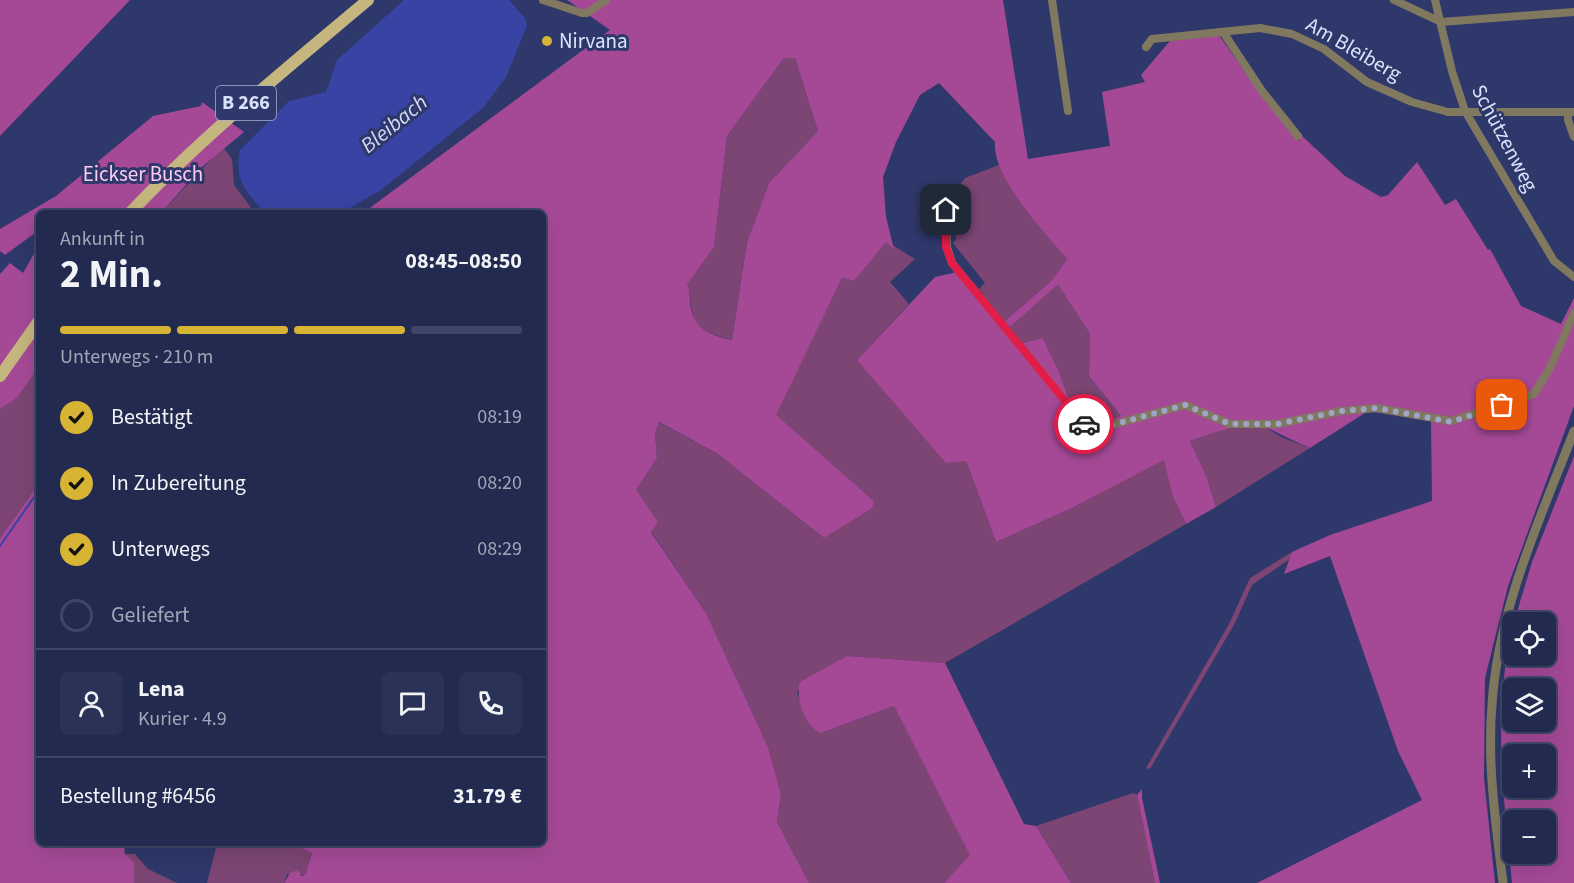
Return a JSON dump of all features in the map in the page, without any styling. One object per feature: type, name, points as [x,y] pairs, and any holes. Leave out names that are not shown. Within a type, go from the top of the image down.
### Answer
[{"type":"main road","name":"B 266","points":[[133,210],[169,172],[368,0]]},
{"type":"main road","points":[[0,376],[36,325]]},
{"type":"street","points":[[543,0],[582,13],[587,13],[606,0]]},
{"type":"street","points":[[1052,0],[1068,111]]},
{"type":"street","points":[[1394,0],[1441,22],[1574,12]]},
{"type":"street","name":"Schützenweg","points":[[1435,0],[1452,71],[1465,111],[1554,261],[1574,277]]},
{"type":"street","name":"Am Bleiberg","points":[[1146,47],[1152,39],[1260,28],[1292,34],[1324,49],[1376,86],[1412,102],[1448,112],[1571,112]]},
{"type":"street","points":[[1223,32],[1262,91],[1298,136]]},
{"type":"street","points":[[1571,112],[1568,120],[1574,137]]},
{"type":"street","points":[[946,210],[946,247],[952,263],[1090,431],[1185,405],[1230,424],[1277,424],[1342,411],[1377,408],[1451,422],[1534,394],[1550,368],[1574,313]]},
{"type":"street","points":[[1503,883],[1491,765],[1492,704],[1496,671],[1508,611],[1526,554],[1574,431]]},
{"type":"shaded area","points":[[784,58],[795,58],[818,131],[769,183],[747,242],[732,340],[707,332],[698,324],[694,319],[686,284],[714,247],[727,136]]},
{"type":"shaded area","points":[[223,147],[232,159],[234,185],[253,210],[164,210]]},
{"type":"shaded area","points":[[999,165],[1028,210],[1067,259],[1051,281],[1005,321],[979,289],[985,283],[953,243],[956,240],[953,194],[965,178]]},
{"type":"shaded area","points":[[886,241],[915,259],[890,282],[909,304],[857,360],[966,461],[996,542],[1070,509],[1165,459],[1173,497],[1186,524],[945,663],[847,656],[797,692],[808,721],[821,733],[894,706],[971,855],[944,883],[809,883],[777,822],[781,794],[768,747],[706,613],[651,531],[636,490],[657,458],[655,433],[658,422],[718,454],[824,538],[873,500],[775,415],[842,278],[854,281]]},
{"type":"shaded area","points":[[1058,283],[1090,334],[1089,376],[1121,416],[1091,428],[1070,402],[1043,338],[1023,343],[1010,327]]},
{"type":"shaded area","points":[[36,371],[36,487],[0,538],[0,409],[17,398]]},
{"type":"shaded area","points":[[1228,427],[1266,427],[1281,437],[1310,448],[1216,507],[1207,478],[1190,441]]},
{"type":"shaded area","points":[[1292,552],[1290,559],[1252,585],[1235,623],[1150,769],[1146,768],[1229,624],[1250,578]]},
{"type":"shaded area","points":[[1133,793],[1137,795],[1155,883],[1071,883],[1036,826]]},
{"type":"shaded area","points":[[216,846],[298,846],[312,852],[305,875],[287,874],[284,883],[207,883]]},
{"type":"shaded area","points":[[125,854],[135,854],[148,869],[177,883],[134,883],[134,869]]},
{"type":"green space","points":[[0,0],[130,0],[0,136]]},
{"type":"green space","points":[[567,0],[1003,0],[1028,159],[1110,146],[1102,92],[1145,82],[1141,75],[1170,41],[1219,35],[1263,98],[1299,141],[1301,135],[1345,176],[1381,197],[1388,195],[1417,162],[1445,205],[1456,199],[1488,250],[1490,249],[1521,306],[1561,324],[1574,298],[1574,406],[1508,586],[1485,678],[1484,778],[1495,883],[1257,883],[1422,800],[1398,751],[1330,556],[1284,574],[1292,552],[1330,535],[1432,501],[1431,421],[1368,411],[1310,448],[1259,426],[1239,426],[1218,431],[1190,441],[1207,478],[1216,507],[1186,524],[1173,497],[1164,460],[1070,509],[996,542],[966,461],[946,463],[857,360],[935,277],[957,272],[1084,430],[1121,416],[1089,376],[1090,334],[1058,284],[1010,327],[1005,321],[1051,281],[1067,259],[1011,188],[996,156],[995,142],[939,83],[920,95],[896,142],[883,177],[886,217],[894,249],[886,242],[854,281],[842,278],[776,415],[874,501],[872,508],[824,538],[718,454],[659,422],[655,433],[657,458],[636,490],[658,522],[651,532],[706,613],[768,747],[781,794],[777,822],[809,883],[284,883],[290,873],[298,870],[301,876],[305,875],[312,853],[297,846],[546,846],[546,210],[367,210],[610,30]],"holes":[[[784,58],[795,58],[818,131],[769,183],[747,242],[732,340],[713,335],[698,325],[692,313],[687,284],[714,247],[727,136]]]},
{"type":"green space","name":"Eickser Busch","points":[[202,102],[244,132],[202,167],[164,210],[36,210],[36,232],[5,255],[0,251],[0,229],[56,196],[153,116],[201,106]]},
{"type":"green space","points":[[36,250],[36,371],[17,398],[0,409],[0,274],[10,263],[23,273]]},
{"type":"green space","points":[[1043,338],[1059,372],[1070,402],[1023,343]]},
{"type":"green space","points":[[1574,456],[1574,883],[1512,883],[1510,864],[1556,864],[1556,810],[1505,810],[1505,798],[1556,798],[1556,744],[1502,744],[1502,757],[1501,725],[1502,694],[1502,732],[1556,732],[1556,678],[1504,678],[1506,666],[1556,666],[1556,612],[1517,612],[1532,562]]},
{"type":"green space","points":[[36,487],[36,846],[128,846],[124,849],[125,854],[134,862],[134,883],[0,883],[0,538]]},
{"type":"green space","points":[[847,656],[945,663],[1024,824],[1036,826],[1071,883],[944,883],[970,855],[894,706],[821,733],[810,725],[800,704],[800,682]]},
{"type":"green space","points":[[1142,789],[1160,883],[1155,883],[1137,795]]},
{"type":"water","points":[[404,0],[509,0],[525,18],[527,26],[506,77],[484,107],[381,190],[346,210],[262,210],[247,192],[240,178],[240,150],[289,101],[326,92],[337,60]]},
{"type":"waterway","name":"Bleibach","points":[[0,546],[36,494]]},
{"type":"way so far","points":[[1084,424],[1090,431],[1185,405],[1230,424],[1277,424],[1342,411],[1377,408],[1451,422],[1502,405]]},
{"type":"place","name":"Nirvana","points":[[547,41]]},
{"type":"route","points":[[946,210],[946,247],[952,263],[1084,424]]}]
